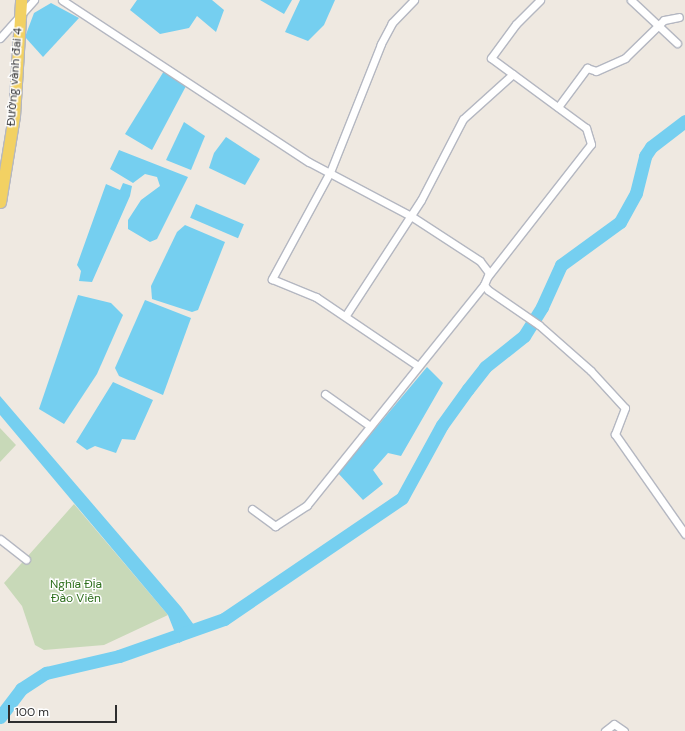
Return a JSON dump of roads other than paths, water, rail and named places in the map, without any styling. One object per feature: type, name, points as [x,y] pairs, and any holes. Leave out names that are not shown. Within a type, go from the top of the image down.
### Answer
[{"type":"main road","name":"Đường vành đai 4","points":[[0,202],[14,116],[21,0]]},
{"type":"street","points":[[0,38],[34,0]]},
{"type":"street","points":[[62,0],[310,162],[411,216],[480,262],[487,268],[488,276]]},
{"type":"street","points":[[414,0],[392,23],[381,44],[330,172],[272,279],[307,292],[346,315],[418,366]]},
{"type":"street","points":[[252,509],[275,526],[300,511],[484,285],[488,276],[544,209],[591,144],[586,128],[491,58],[540,0]]},
{"type":"street","points":[[631,0],[677,43]]},
{"type":"street","points":[[558,107],[587,68],[596,71],[625,58],[658,26],[680,16]]},
{"type":"street","points":[[346,315],[411,216],[468,111],[513,74]]},
{"type":"street","points":[[484,285],[510,306],[539,325],[592,371],[625,408],[615,434],[685,534]]},
{"type":"street","points":[[325,394],[370,426]]},
{"type":"street","points":[[0,539],[26,559]]},
{"type":"street","points":[[605,731],[614,724],[624,731]]},
{"type":"water","points":[[137,0],[212,0],[224,10],[216,32],[197,16],[189,28],[160,34],[130,10]]},
{"type":"water","points":[[260,0],[292,0],[284,14]]},
{"type":"water","points":[[300,0],[335,0],[324,25],[308,41],[285,32]]},
{"type":"water","points":[[51,3],[79,18],[43,57],[25,37],[34,13]]},
{"type":"water","points":[[164,71],[186,86],[152,150],[125,134]]},
{"type":"water","points":[[184,122],[205,136],[191,170],[166,160]]},
{"type":"water","points":[[226,137],[260,159],[245,185],[209,168],[214,153]]},
{"type":"water","points":[[119,150],[188,177],[157,239],[150,242],[128,229],[128,220],[141,200],[160,186],[157,177],[145,174],[133,183],[110,169]]},
{"type":"water","points":[[123,183],[132,186],[130,196],[92,282],[79,281],[81,271],[77,265],[106,184],[120,190]]},
{"type":"water","points":[[196,204],[244,224],[238,238],[190,218]]},
{"type":"water","points":[[185,225],[225,242],[198,310],[192,312],[152,299],[151,286],[177,232]]},
{"type":"water","points":[[78,295],[111,303],[123,315],[97,374],[64,424],[39,409]]},
{"type":"water","points":[[145,300],[191,318],[163,395],[119,376],[115,368]]},
{"type":"water","points":[[427,367],[443,383],[401,456],[388,453],[373,470],[383,484],[363,500],[338,473]]},
{"type":"water","points":[[113,382],[153,400],[135,440],[122,439],[116,453],[95,446],[87,450],[76,442]]},
{"type":"water","points":[[0,396],[181,607],[199,632],[179,643],[168,615],[0,415]]},
{"type":"waterway","points":[[0,717],[21,689],[46,673],[119,656],[224,619],[402,498],[442,425],[468,389],[485,367],[524,336],[542,307],[561,265],[620,222],[636,193],[645,156],[651,147],[685,121]]},
{"type":"park label","name":"Nghĩa Địa Đào Viên","points":[[76,592]]}]
